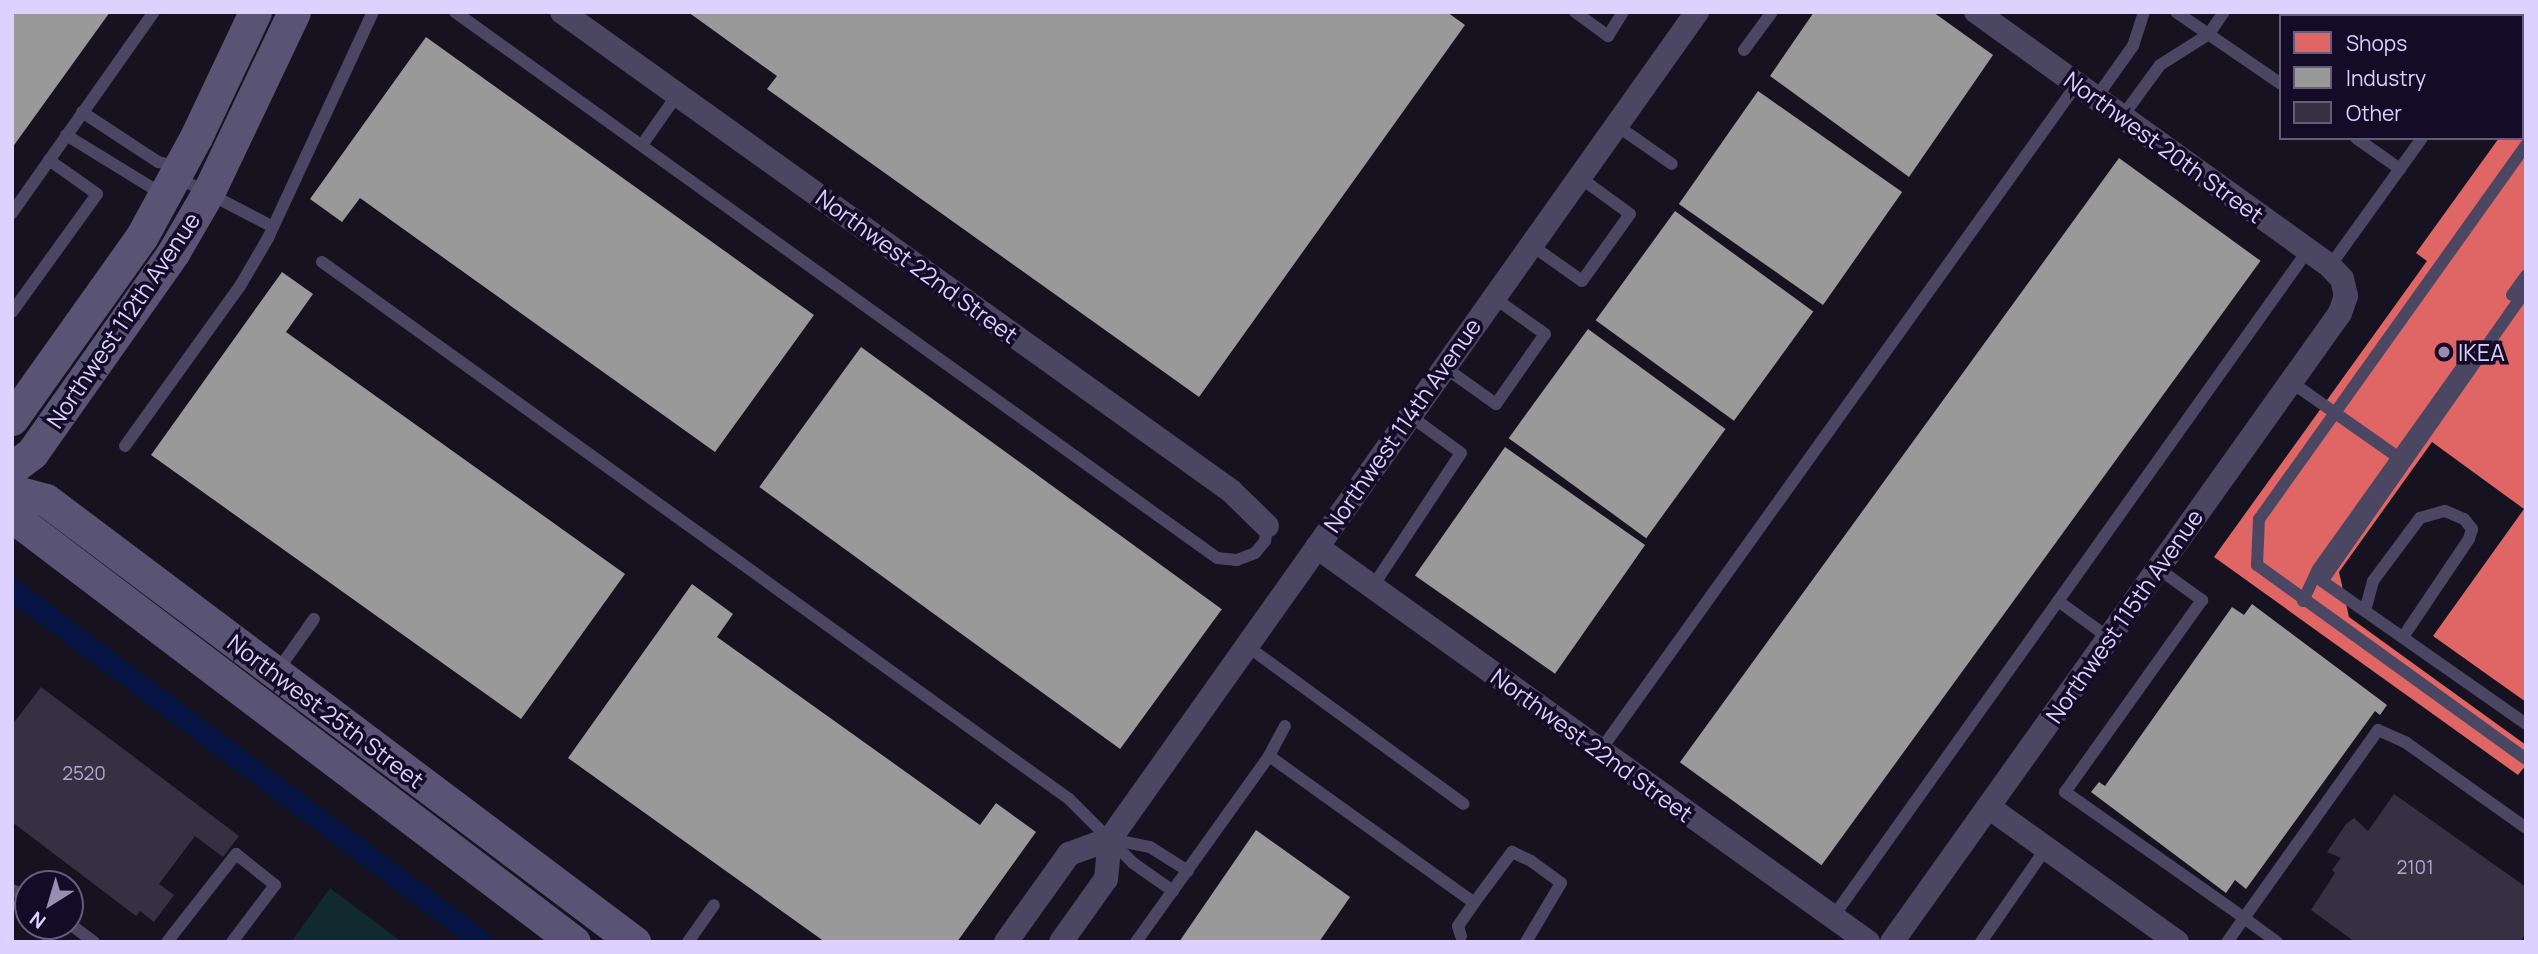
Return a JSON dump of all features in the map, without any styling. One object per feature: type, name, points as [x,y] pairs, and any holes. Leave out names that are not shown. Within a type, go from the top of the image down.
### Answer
[{"type":"main road","name":"Northwest 112th Avenue","points":[[12,419],[121,267],[174,180],[255,12]]},
{"type":"main road","name":"Northwest 112th Avenue","points":[[12,468],[32,453],[109,347],[209,191],[294,12]]},
{"type":"main road","name":"Northwest 25th Street","points":[[12,491],[46,500],[634,942]]},
{"type":"main road","name":"Northwest 25th Street","points":[[12,516],[574,942]]},
{"type":"street","name":"Northwest 22nd Street","points":[[562,12],[1231,491],[1267,526]]},
{"type":"street","name":"Northwest 114th Avenue","points":[[1061,942],[1106,879],[1110,839],[1697,12]]},
{"type":"street","name":"Northwest 20th Street","points":[[1976,12],[2330,266],[2345,287]]},
{"type":"street","name":"Northwest 115th Avenue","points":[[1892,942],[1990,808],[2156,567],[2340,313],[2345,287]]},
{"type":"street","name":"Northwest 22nd Street","points":[[1317,547],[1867,942]]},
{"type":"street","points":[[1990,808],[2177,942]]},
{"type":"street","points":[[1006,942],[1069,853],[1110,839]]},
{"type":"lane","points":[[12,213],[154,12]]},
{"type":"lane","points":[[125,446],[240,286],[273,227],[373,12]]},
{"type":"lane","points":[[455,12],[1217,558],[1237,560],[1255,554],[1265,541],[1267,526]]},
{"type":"lane","points":[[1575,12],[1608,36],[1623,12]]},
{"type":"lane","points":[[1744,50],[1772,12]]},
{"type":"lane","points":[[1600,751],[2086,91],[2133,46],[2144,12]]},
{"type":"lane","points":[[2176,12],[2279,83]]},
{"type":"lane","points":[[2122,117],[2160,65],[2209,34],[2224,12]]},
{"type":"lane","points":[[642,145],[677,95]]},
{"type":"lane","points":[[82,112],[158,162],[174,180]]},
{"type":"lane","points":[[1616,125],[1672,164]]},
{"type":"lane","points":[[66,135],[174,180],[209,191],[273,227]]},
{"type":"lane","points":[[2359,140],[2400,169]]},
{"type":"lane","points":[[2330,266],[2421,140]]},
{"type":"lane","points":[[2526,145],[2259,519],[2257,565],[2303,601],[2526,759]]},
{"type":"lane","points":[[12,312],[97,194],[49,160]]},
{"type":"lane","points":[[1531,245],[1583,281],[1630,214],[1579,177]]},
{"type":"lane","points":[[1833,917],[2308,250]]},
{"type":"lane","points":[[322,262],[1069,799],[1133,863],[1173,891]]},
{"type":"lane","points":[[2303,601],[2318,569],[2526,276]]},
{"type":"lane","points":[[2526,290],[2322,582],[2526,724]]},
{"type":"lane","points":[[1444,367],[1496,404],[1545,334],[1493,297]]},
{"type":"lane","points":[[2291,382],[2405,463]]},
{"type":"lane","points":[[1373,586],[1461,453],[1410,416]]},
{"type":"lane","points":[[2365,611],[2373,581],[2420,518],[2445,511],[2464,519],[2472,529],[2469,539],[2403,637]]},
{"type":"lane","points":[[2156,567],[2202,600],[2065,792],[2277,942]]},
{"type":"lane","points":[[2058,601],[2108,637]]},
{"type":"lane","points":[[276,673],[314,619]]},
{"type":"lane","points":[[1247,646],[1464,804]]},
{"type":"lane","points":[[1136,942],[1269,756],[1285,726]]},
{"type":"lane","points":[[2227,942],[2378,730],[2405,742],[2526,828]]},
{"type":"lane","points":[[1269,756],[1474,902]]},
{"type":"lane","points":[[1110,839],[1150,847],[1188,870]]},
{"type":"lane","points":[[1981,942],[2046,848]]},
{"type":"lane","points":[[1463,940],[1458,926],[1512,852],[1561,883],[1526,942]]},
{"type":"lane","points":[[167,942],[236,854],[275,885],[232,942]]},
{"type":"lane","points":[[688,942],[714,905]]},
{"type":"green space","points":[[330,888],[402,942],[291,942]]},
{"type":"building: Shops","points":[[2370,12],[2473,12],[2472,14]]},
{"type":"building: Shops","name":"IKEA","points":[[2526,100],[2526,702],[2433,636],[2524,509],[2432,442],[2339,572],[2349,617],[2526,745],[2526,765],[2518,775],[2214,557],[2427,261],[2416,253],[2498,140],[2524,140]]},
{"type":"building: Industry","points":[[12,12],[110,12],[12,148]]},
{"type":"building: Industry","points":[[688,12],[1447,12],[1465,25],[1199,397],[767,89],[777,76]]},
{"type":"building: Industry","points":[[1814,12],[1933,12],[1993,55],[1909,177],[1770,76]]},
{"type":"building: Industry","points":[[426,37],[814,315],[715,452],[360,198],[342,222],[310,199]]},
{"type":"building: Industry","points":[[1758,91],[1902,192],[1823,305],[1679,204]]},
{"type":"building: Industry","points":[[2119,158],[2261,261],[1822,865],[1680,762]]},
{"type":"building: Industry","points":[[1675,211],[1813,312],[1734,421],[1596,320]]},
{"type":"building: Industry","points":[[282,272],[313,294],[286,332],[625,574],[521,719],[151,455]]},
{"type":"building: Industry","points":[[1588,329],[1726,429],[1646,538],[1509,438]]},
{"type":"building: Industry","points":[[861,347],[1222,609],[1120,749],[759,487]]},
{"type":"building: Industry","points":[[1505,447],[1645,545],[1555,674],[1415,576]]},
{"type":"building: Industry","points":[[692,584],[733,614],[717,637],[980,825],[996,803],[1036,832],[957,942],[825,942],[568,758]]},
{"type":"building: Industry","points":[[2252,604],[2387,705],[2380,715],[2375,711],[2246,889],[2235,880],[2226,893],[2091,792],[2099,782],[2105,786],[2232,607],[2244,615]]},
{"type":"building: Industry","points":[[1256,830],[1350,897],[1319,942],[1179,942]]},
{"type":"building: Other","points":[[41,687],[239,836],[223,857],[195,836],[159,884],[174,895],[154,922],[140,911],[136,916],[84,877],[84,870],[75,870],[12,822],[12,725]]},
{"type":"building: Other","points":[[2394,794],[2526,887],[2526,933],[2520,942],[2355,942],[2311,910],[2335,873],[2332,870],[2341,858],[2327,852],[2346,824],[2354,818],[2368,831]]},
{"type":"waterway","points":[[12,589],[483,942]]},
{"type":"place","name":"IKEA","points":[[2444,352]]}]
